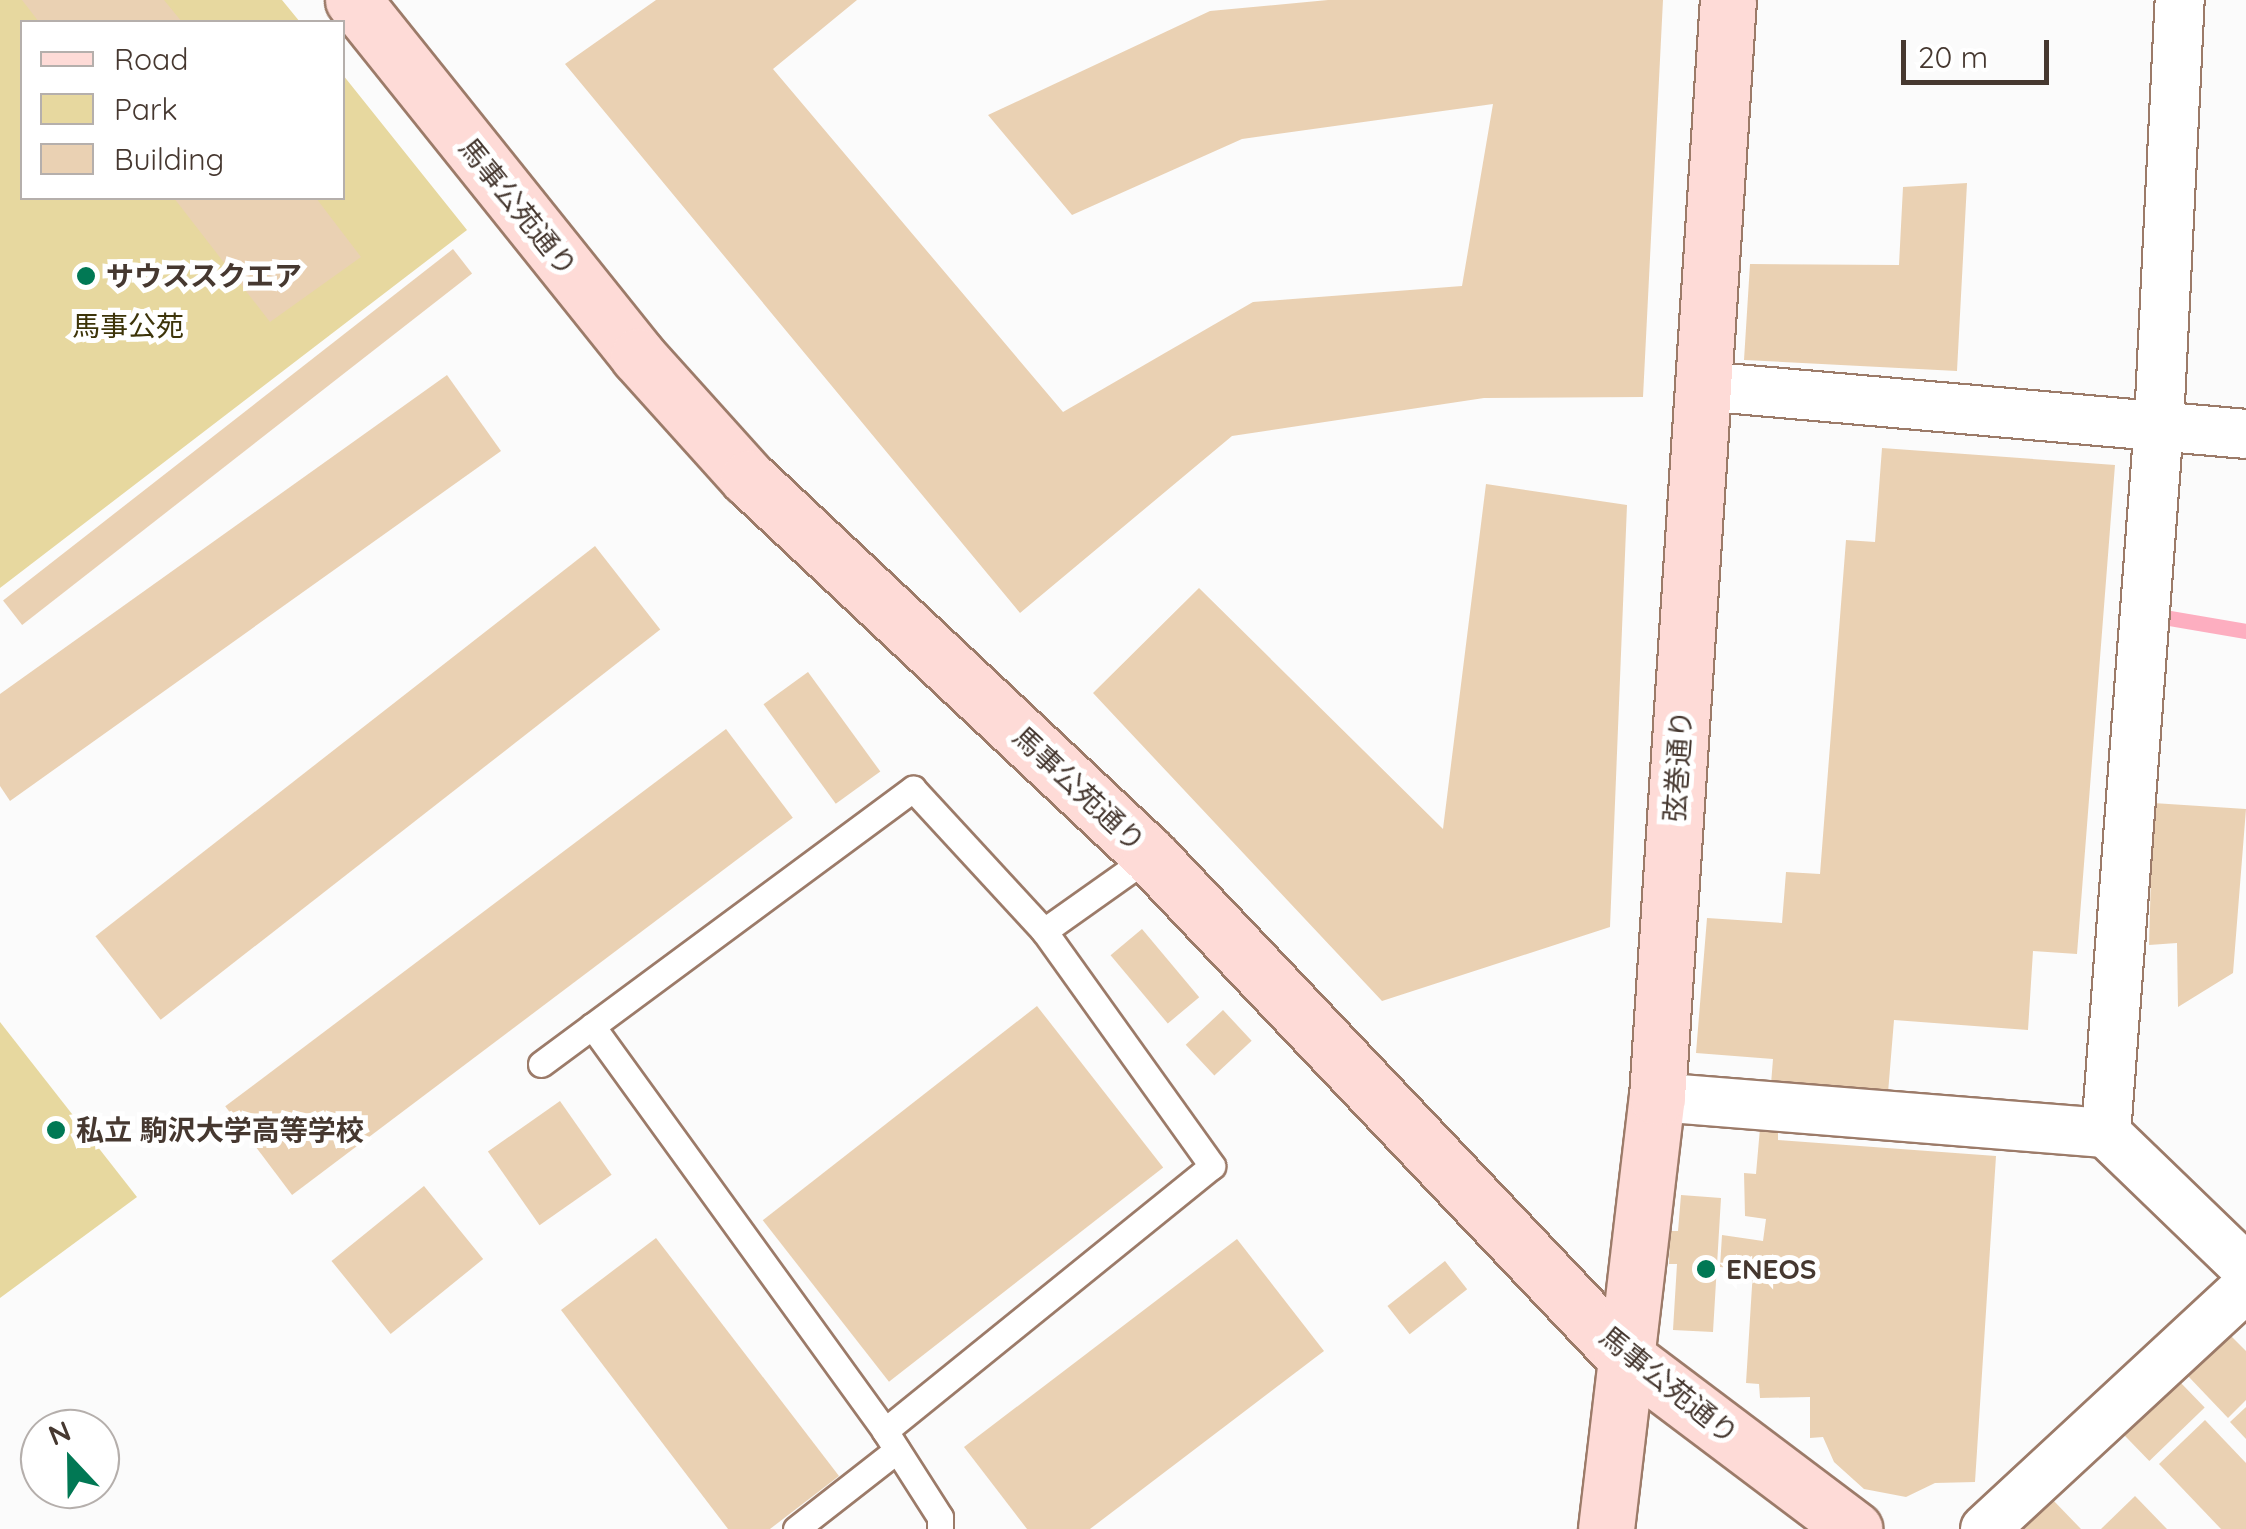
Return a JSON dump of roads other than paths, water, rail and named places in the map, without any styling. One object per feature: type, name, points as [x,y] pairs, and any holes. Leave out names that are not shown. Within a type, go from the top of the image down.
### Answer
[{"type":"street","name":"馬事公苑通り","points":[[353,0],[690,417],[1150,856],[1622,1354],[1854,1529]]},
{"type":"street","name":"弦巻通り","points":[[1606,1529],[1622,1354],[1656,1098],[1728,0]]},
{"type":"street","points":[[2106,1134],[2159,422],[2180,0]]},
{"type":"street","points":[[1702,386],[2159,422],[2246,434]]},
{"type":"street","points":[[1656,1098],[2106,1134],[2246,1268]]},
{"type":"street","points":[[1985,1529],[2246,1286]]},
{"type":"lane","points":[[541,1064],[912,790],[1044,931],[1212,1166],[891,1440],[796,1529]]},
{"type":"lane","points":[[1044,931],[1150,856]]},
{"type":"lane","points":[[592,1026],[891,1440],[940,1517],[940,1529]]},
{"type":"waterway","points":[[2152,615],[2246,631]]},
{"type":"place","name":"サウススクエア","points":[[86,276]]},
{"type":"place","name":"私立 駒沢大学高等学校","points":[[56,1130]]},
{"type":"place","name":"ENEOS","points":[[1706,1269]]},
{"type":"park label","name":"馬事公苑","points":[[128,326]]}]
